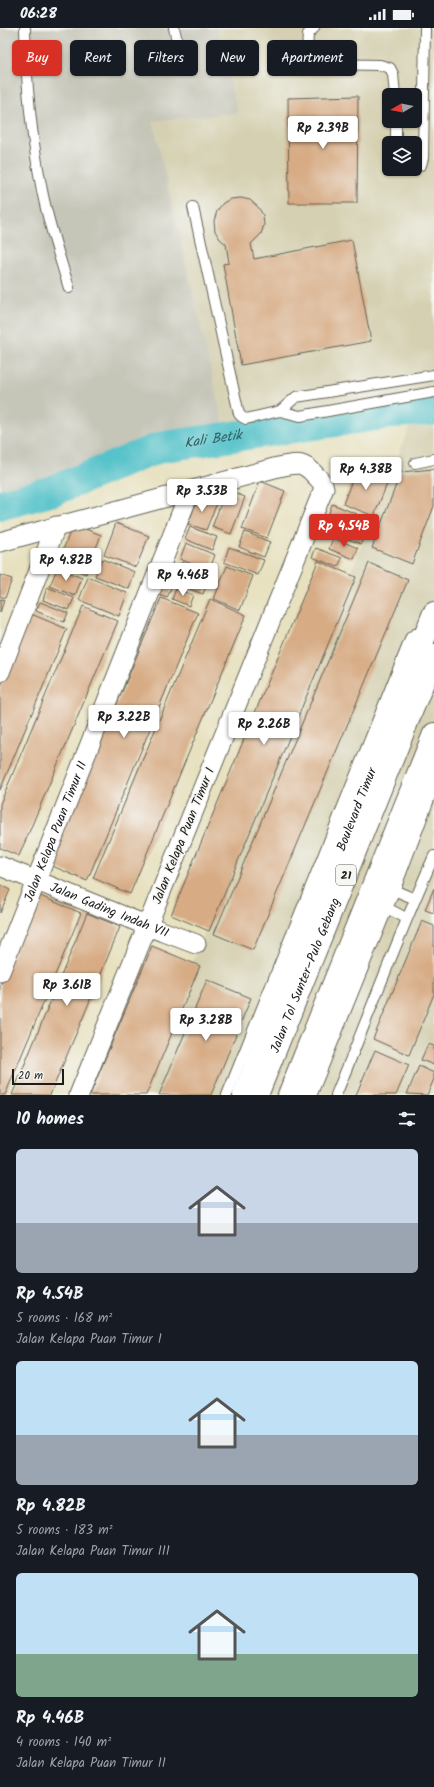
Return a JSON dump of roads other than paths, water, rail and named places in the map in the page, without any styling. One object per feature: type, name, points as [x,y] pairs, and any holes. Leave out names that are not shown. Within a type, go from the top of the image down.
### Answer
[{"type":"main road","name":"Boulevard Timur","points":[[244,1095],[434,613]]},
{"type":"main road","name":"Jalan Tol Sunter–Pulo Gebang","points":[[257,1095],[434,655]]},
{"type":"main road","name":"21","points":[[289,1095],[434,734]]},
{"type":"main road","points":[[305,1095],[433,775]]},
{"type":"street","name":"Jalan Kelapa Puan Timur I","points":[[79,1095],[324,488],[323,483],[308,467],[302,464],[278,467],[190,491]]},
{"type":"street","points":[[0,542],[190,491]]},
{"type":"street","name":"Jalan Kelapa Puan Timur II","points":[[0,972],[190,491]]},
{"type":"street","points":[[0,672],[56,526]]},
{"type":"street","name":"Jalan Gading Indah VII","points":[[0,866],[196,944]]},
{"type":"lane","points":[[25,28],[26,58],[41,186],[69,288]]},
{"type":"lane","points":[[174,28],[177,40]]},
{"type":"lane","points":[[314,28],[308,34],[309,56],[313,62],[319,64],[380,65],[390,68],[393,74],[394,88]]},
{"type":"lane","points":[[422,160],[425,28]]},
{"type":"lane","points":[[193,207],[239,414],[242,417],[246,418],[280,411],[300,416],[434,392]]},
{"type":"lane","points":[[280,411],[296,397],[434,375]]},
{"type":"lane","points":[[415,462],[434,459]]},
{"type":"lane","points":[[228,1095],[411,637],[415,634],[426,634]]},
{"type":"lane","points":[[336,1095],[388,969],[406,918],[434,856]]},
{"type":"lane","points":[[385,896],[414,899]]},
{"type":"lane","points":[[385,896],[406,918]]},
{"type":"waterway","name":"Kali Betik","points":[[0,505],[52,491],[161,447],[400,412],[434,410]]}]
